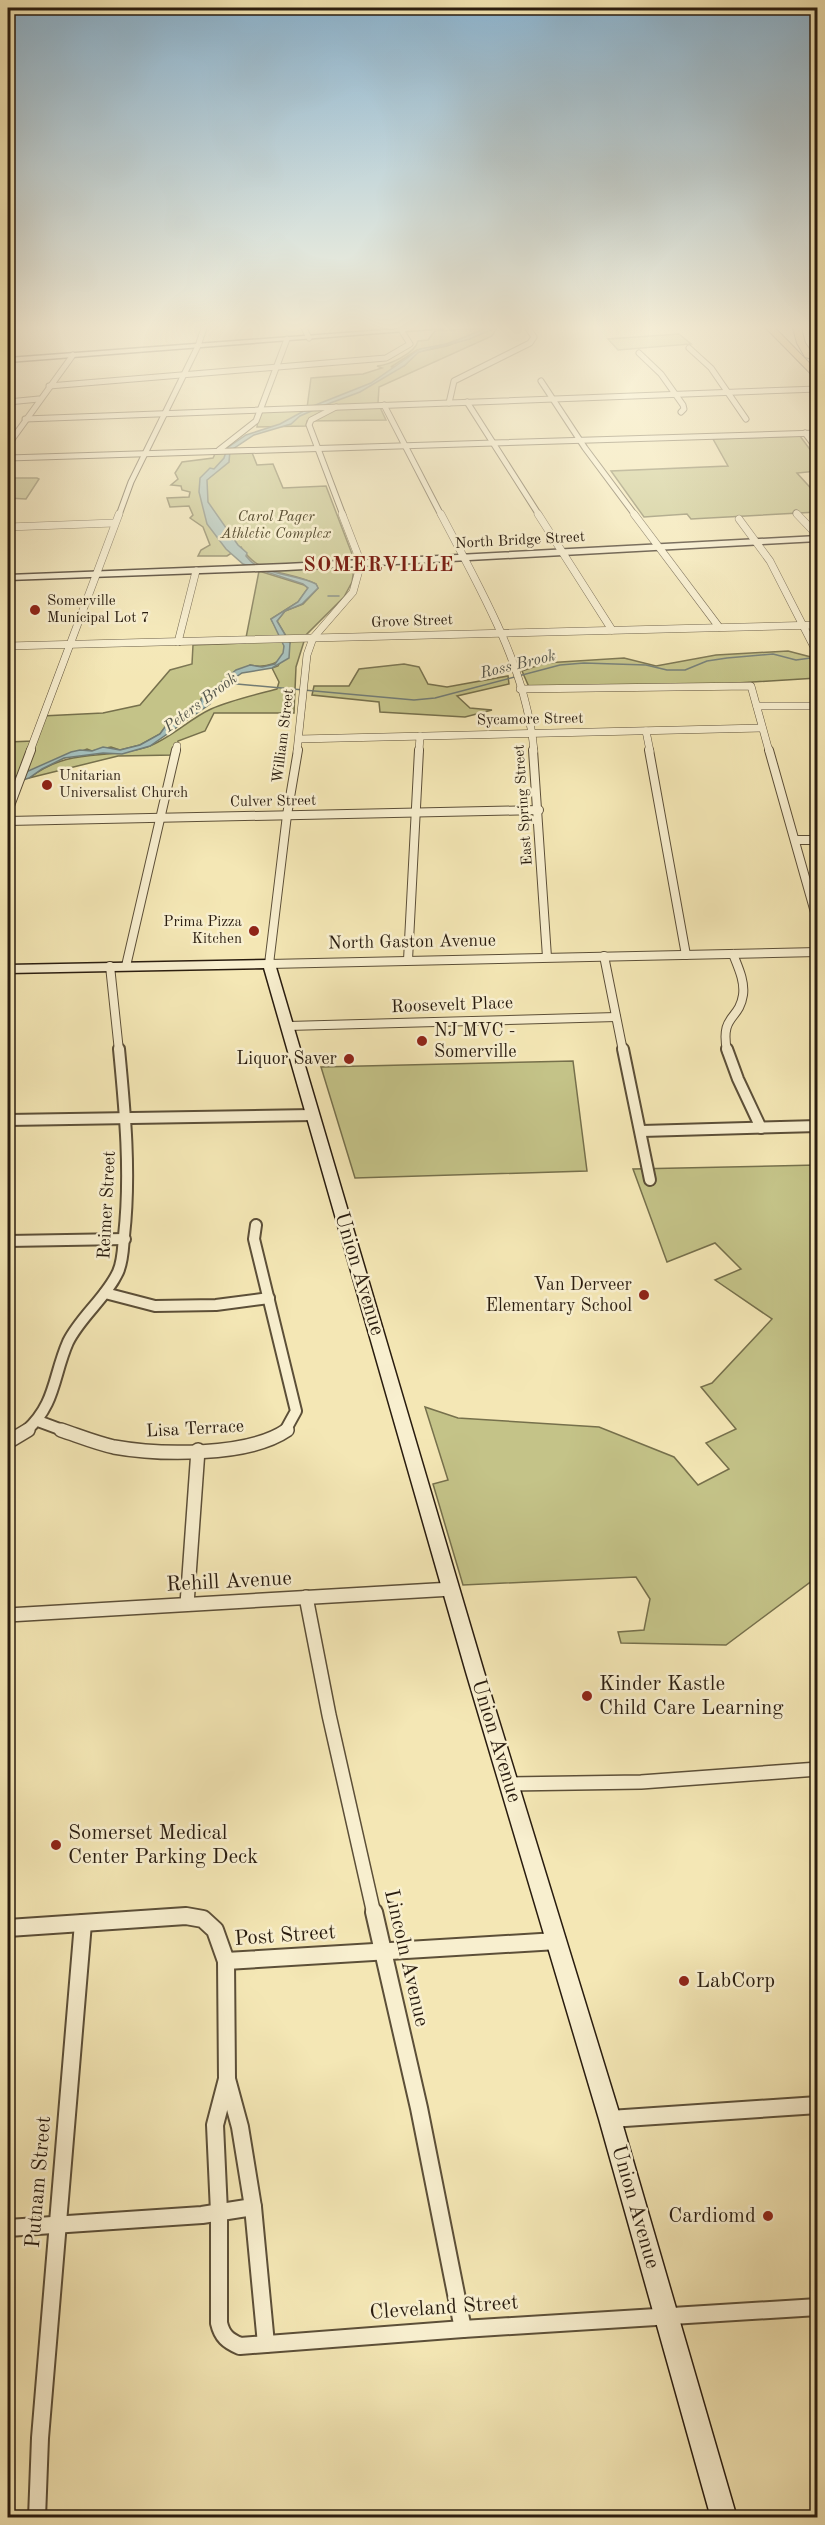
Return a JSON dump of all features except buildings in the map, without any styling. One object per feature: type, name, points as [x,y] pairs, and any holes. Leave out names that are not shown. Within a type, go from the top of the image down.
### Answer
[{"type":"street","points":[[8,811],[114,523],[148,446]]},
{"type":"street","points":[[221,451],[227,446]]},
{"type":"street","points":[[8,459],[381,446]]},
{"type":"street","name":"East Spring Street","points":[[405,446],[502,633],[520,689],[532,734],[547,957]]},
{"type":"street","points":[[496,446],[612,630]]},
{"type":"street","points":[[583,446],[719,627]]},
{"type":"street","points":[[318,448],[361,563]]},
{"type":"street","points":[[796,513],[818,537]]},
{"type":"street","points":[[739,519],[757,541],[816,651]]},
{"type":"street","points":[[8,527],[114,523]]},
{"type":"street","name":"North Bridge Street","points":[[8,578],[285,567],[818,537]]},
{"type":"street","name":"William Street","points":[[269,964],[287,815],[299,739],[307,656],[313,638],[353,592],[361,563]]},
{"type":"street","points":[[178,642],[196,571]]},
{"type":"street","name":"Grove Street","points":[[8,646],[818,625]]},
{"type":"street","points":[[520,689],[751,686],[795,840],[813,893],[818,923]]},
{"type":"street","points":[[757,706],[818,706]]},
{"type":"street","name":"Sycamore Street","points":[[299,739],[762,728]]},
{"type":"street","points":[[646,731],[686,954]]},
{"type":"street","points":[[408,960],[420,736]]},
{"type":"street","points":[[126,966],[177,746]]},
{"type":"street","name":"Culver Street","points":[[8,821],[538,810]]},
{"type":"street","points":[[795,840],[818,840]]},
{"type":"street","name":"North Gaston Avenue","points":[[8,969],[818,952]]},
{"type":"street","points":[[733,954],[746,992],[741,1005],[728,1022],[725,1036],[739,1081],[761,1128]]},
{"type":"street","points":[[604,956],[642,1131],[650,1179]]},
{"type":"street","name":"Union Avenue","points":[[269,964],[509,1784],[610,2119],[724,2517]]},
{"type":"street","name":"Reimer Street","points":[[8,1442],[23,1434],[38,1421],[50,1402],[65,1351],[77,1326],[118,1274],[125,1239],[129,1175],[126,1116],[110,966]]},
{"type":"street","name":"Roosevelt Place","points":[[288,1026],[616,1017]]},
{"type":"street","points":[[8,1120],[126,1116],[312,1115]]},
{"type":"street","points":[[642,1131],[818,1126]]},
{"type":"street","name":"Lisa Terrace","points":[[38,1421],[122,1449],[198,1450],[246,1445],[268,1440],[284,1431],[290,1425],[296,1411],[254,1239],[256,1225]]},
{"type":"street","points":[[8,1241],[125,1239]]},
{"type":"street","points":[[105,1293],[155,1306],[235,1304],[269,1298]]},
{"type":"street","points":[[188,1604],[198,1450]]},
{"type":"street","name":"Rehill Avenue","points":[[8,1615],[452,1589]]},
{"type":"street","name":"Lincoln Avenue","points":[[306,1597],[329,1714],[419,2108],[464,2328]]},
{"type":"street","points":[[509,1784],[641,1782],[818,1769]]},
{"type":"street","name":"Post Street","points":[[8,1928],[186,1916],[203,1919],[215,1930],[226,1961],[557,1941]]},
{"type":"street","name":"Putnam Street","points":[[37,2517],[40,2438],[83,1923]]},
{"type":"street","points":[[226,1961],[227,2079],[240,2127],[253,2207],[266,2344]]},
{"type":"street","points":[[219,2212],[215,2125],[227,2079]]},
{"type":"street","points":[[610,2119],[818,2106]]},
{"type":"street","points":[[8,2228],[219,2212],[253,2207]]},
{"type":"street","name":"Cleveland Street","points":[[219,2212],[219,2323],[226,2341],[240,2346],[464,2328],[818,2307]]},
{"type":"green space","points":[[717,446],[807,446],[817,459],[817,471],[797,473],[817,495],[817,512],[691,519],[687,514],[644,517],[611,471],[728,466]]},
{"type":"green space","name":"Carol Pager Athletic Complex","points":[[251,450],[257,465],[273,464],[283,488],[326,486],[352,554],[354,568],[352,582],[344,597],[306,635],[296,667],[294,713],[214,713],[205,731],[178,741],[174,755],[118,756],[29,778],[45,768],[74,758],[147,747],[164,739],[211,709],[277,689],[279,682],[272,668],[278,666],[290,643],[277,621],[285,611],[303,604],[318,588],[316,584],[266,568],[248,557],[241,547],[227,556],[198,556],[201,550],[210,545],[203,527],[190,518],[193,515],[189,506],[170,507],[167,498],[189,497],[190,492],[182,490],[181,486],[171,485],[178,479],[175,473],[182,462],[213,458],[215,454]]},
{"type":"green space","points":[[8,478],[39,479],[26,499],[8,498]]},
{"type":"green space","points":[[259,571],[308,588],[298,602],[271,619],[284,646],[282,657],[278,661],[261,666],[250,665],[201,699],[201,702],[180,721],[165,727],[160,734],[140,745],[120,750],[111,747],[92,751],[87,749],[8,780],[8,742],[33,741],[42,716],[103,713],[140,705],[170,670],[192,664],[193,645],[245,643]]},
{"type":"green space","points":[[788,651],[811,657],[811,653],[817,653],[817,678],[721,684],[529,687],[522,671],[545,663],[624,658],[656,666],[716,655]]},
{"type":"green space","points":[[404,664],[419,667],[428,684],[447,687],[508,676],[509,684],[457,696],[470,708],[492,710],[465,717],[380,712],[379,702],[312,695],[314,686],[349,686],[359,669]]},
{"type":"green space","points":[[573,1061],[587,1171],[355,1178],[321,1067]]},
{"type":"green space","points":[[817,1165],[817,1577],[726,1645],[621,1643],[618,1632],[644,1630],[650,1599],[636,1577],[463,1585],[433,1484],[448,1480],[425,1407],[458,1418],[599,1427],[674,1457],[698,1485],[729,1469],[706,1443],[736,1429],[701,1387],[712,1383],[772,1319],[715,1280],[741,1269],[715,1243],[667,1262],[633,1169]]},
{"type":"water","name":"Peters Brook","points":[[238,446],[230,451],[229,462],[207,480],[208,502],[252,562],[269,571],[308,580],[316,584],[318,588],[302,604],[285,611],[277,621],[290,643],[289,658],[272,668],[242,673],[217,690],[210,704],[150,746],[122,754],[103,753],[64,758],[29,778],[8,785],[8,780],[71,752],[92,751],[103,747],[120,750],[140,745],[160,734],[165,727],[180,721],[201,702],[201,699],[236,670],[250,665],[262,667],[275,664],[283,653],[284,646],[271,619],[298,602],[308,588],[303,584],[243,564],[226,549],[207,524],[199,492],[200,478],[210,468],[214,469],[224,458],[227,448]]},
{"type":"waterway","points":[[328,596],[339,596]]},
{"type":"waterway","name":"Ross Brook","points":[[226,683],[414,700],[435,698],[560,665],[584,663],[646,665],[667,670],[685,670],[707,661],[727,658],[773,654],[796,660],[818,657]]},
{"type":"place","name":"Somerville Municipal Lot 7","points":[[35,610]]},
{"type":"place","name":"Unitarian Universalist Church","points":[[47,785]]},
{"type":"place","name":"Prima Pizza Kitchen","points":[[254,931]]},
{"type":"place","name":"NJ MVC - Somerville","points":[[422,1041]]},
{"type":"place","name":"Liquor Saver","points":[[349,1059]]},
{"type":"place","name":"Van Derveer Elementary School","points":[[644,1295]]},
{"type":"place","name":"Kinder Kastle Child Care Learning","points":[[587,1696]]},
{"type":"place","name":"Somerset Medical Center Parking Deck","points":[[56,1845]]},
{"type":"place","name":"LabCorp","points":[[684,1981]]},
{"type":"place","name":"Cardiomd","points":[[768,2216]]},
{"type":"district","name":"SOMERVILLE","points":[[379,566]]}]
